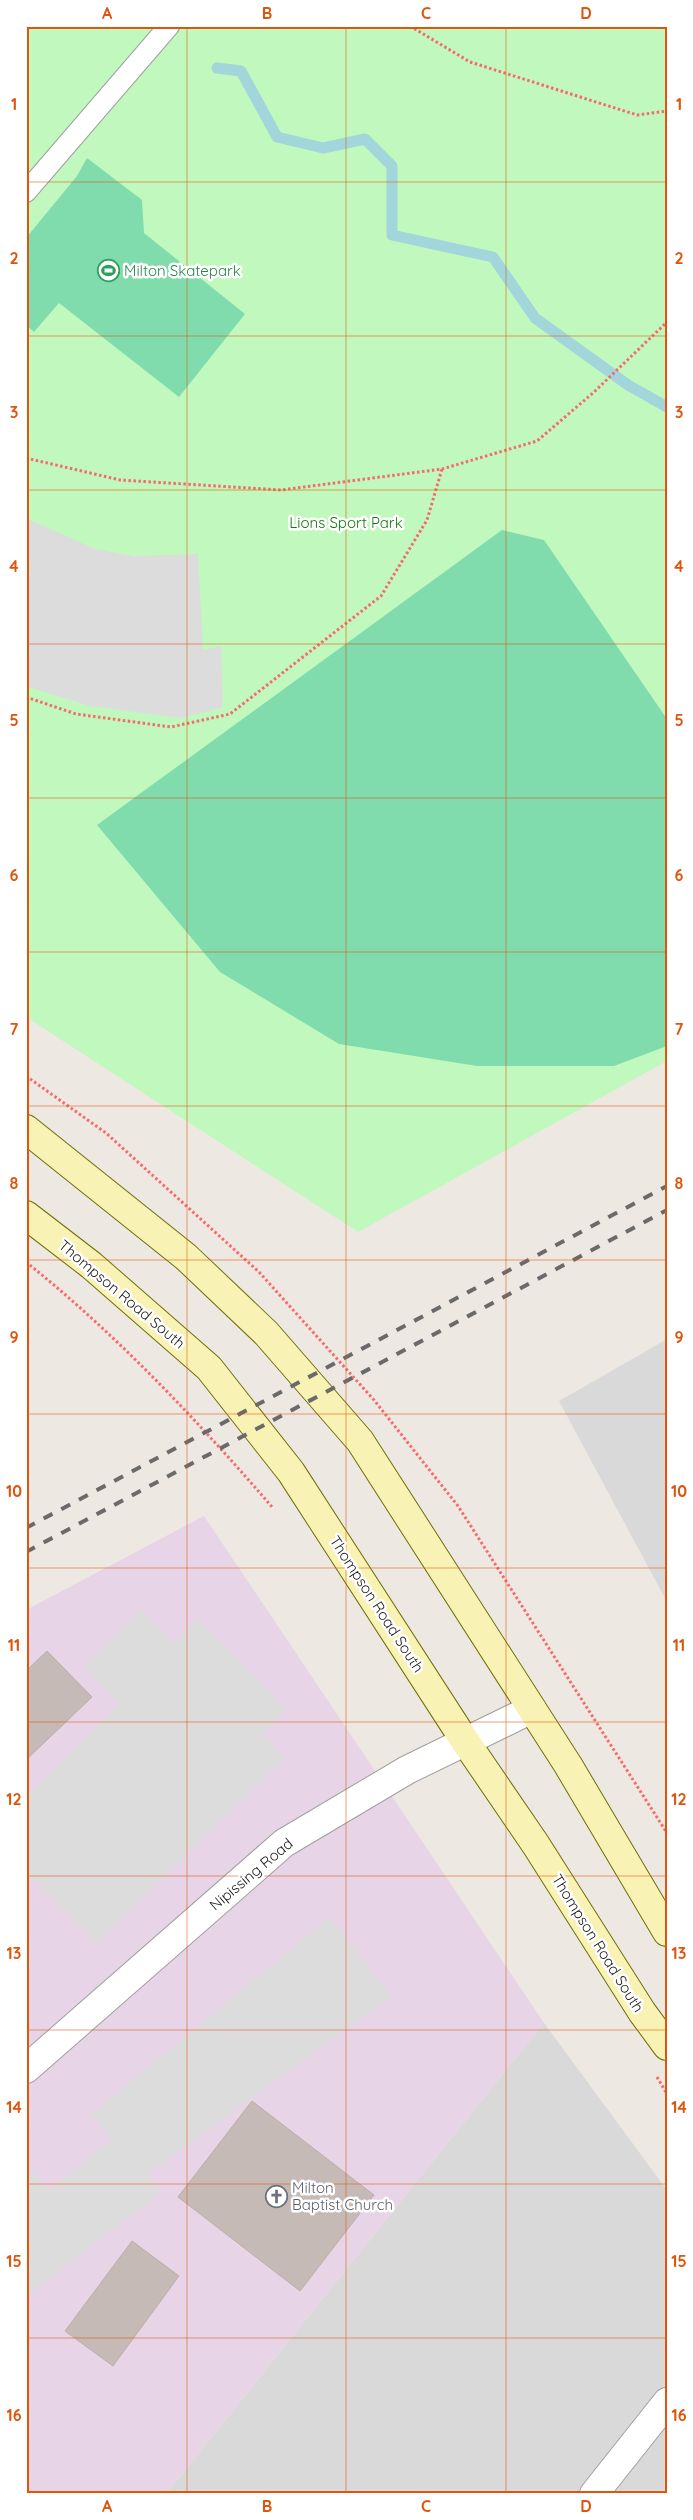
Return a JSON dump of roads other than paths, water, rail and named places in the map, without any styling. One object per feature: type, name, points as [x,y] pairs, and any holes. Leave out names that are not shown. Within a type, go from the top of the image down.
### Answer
[{"type":"main road","points":[[26,1129],[186,1257],[266,1333],[360,1442],[532,1709],[667,1932]]},
{"type":"main road","name":"Thompson Road South","points":[[26,1215],[91,1265],[209,1368],[291,1472],[465,1741],[536,1845],[642,2012],[667,2046]]},
{"type":"street","name":"Nipissing Road","points":[[26,2069],[284,1843],[407,1770],[532,1709]]},
{"type":"street","points":[[594,2494],[667,2402]]},
{"type":"lane","points":[[26,192],[169,26]]},
{"type":"waterway","points":[[217,68],[241,71],[277,137],[323,148],[365,139],[392,166],[392,235],[493,257],[535,318],[628,385],[667,407]]},
{"type":"railway","points":[[26,1528],[667,1186]]},
{"type":"railway","points":[[26,1552],[667,1210]]},
{"type":"place","name":"Milton Skatepark","points":[[108,270]]},
{"type":"place","name":"Milton Baptist Church","points":[[276,2196]]},
{"type":"park label","name":"Lions Sport Park","points":[[346,522]]}]
